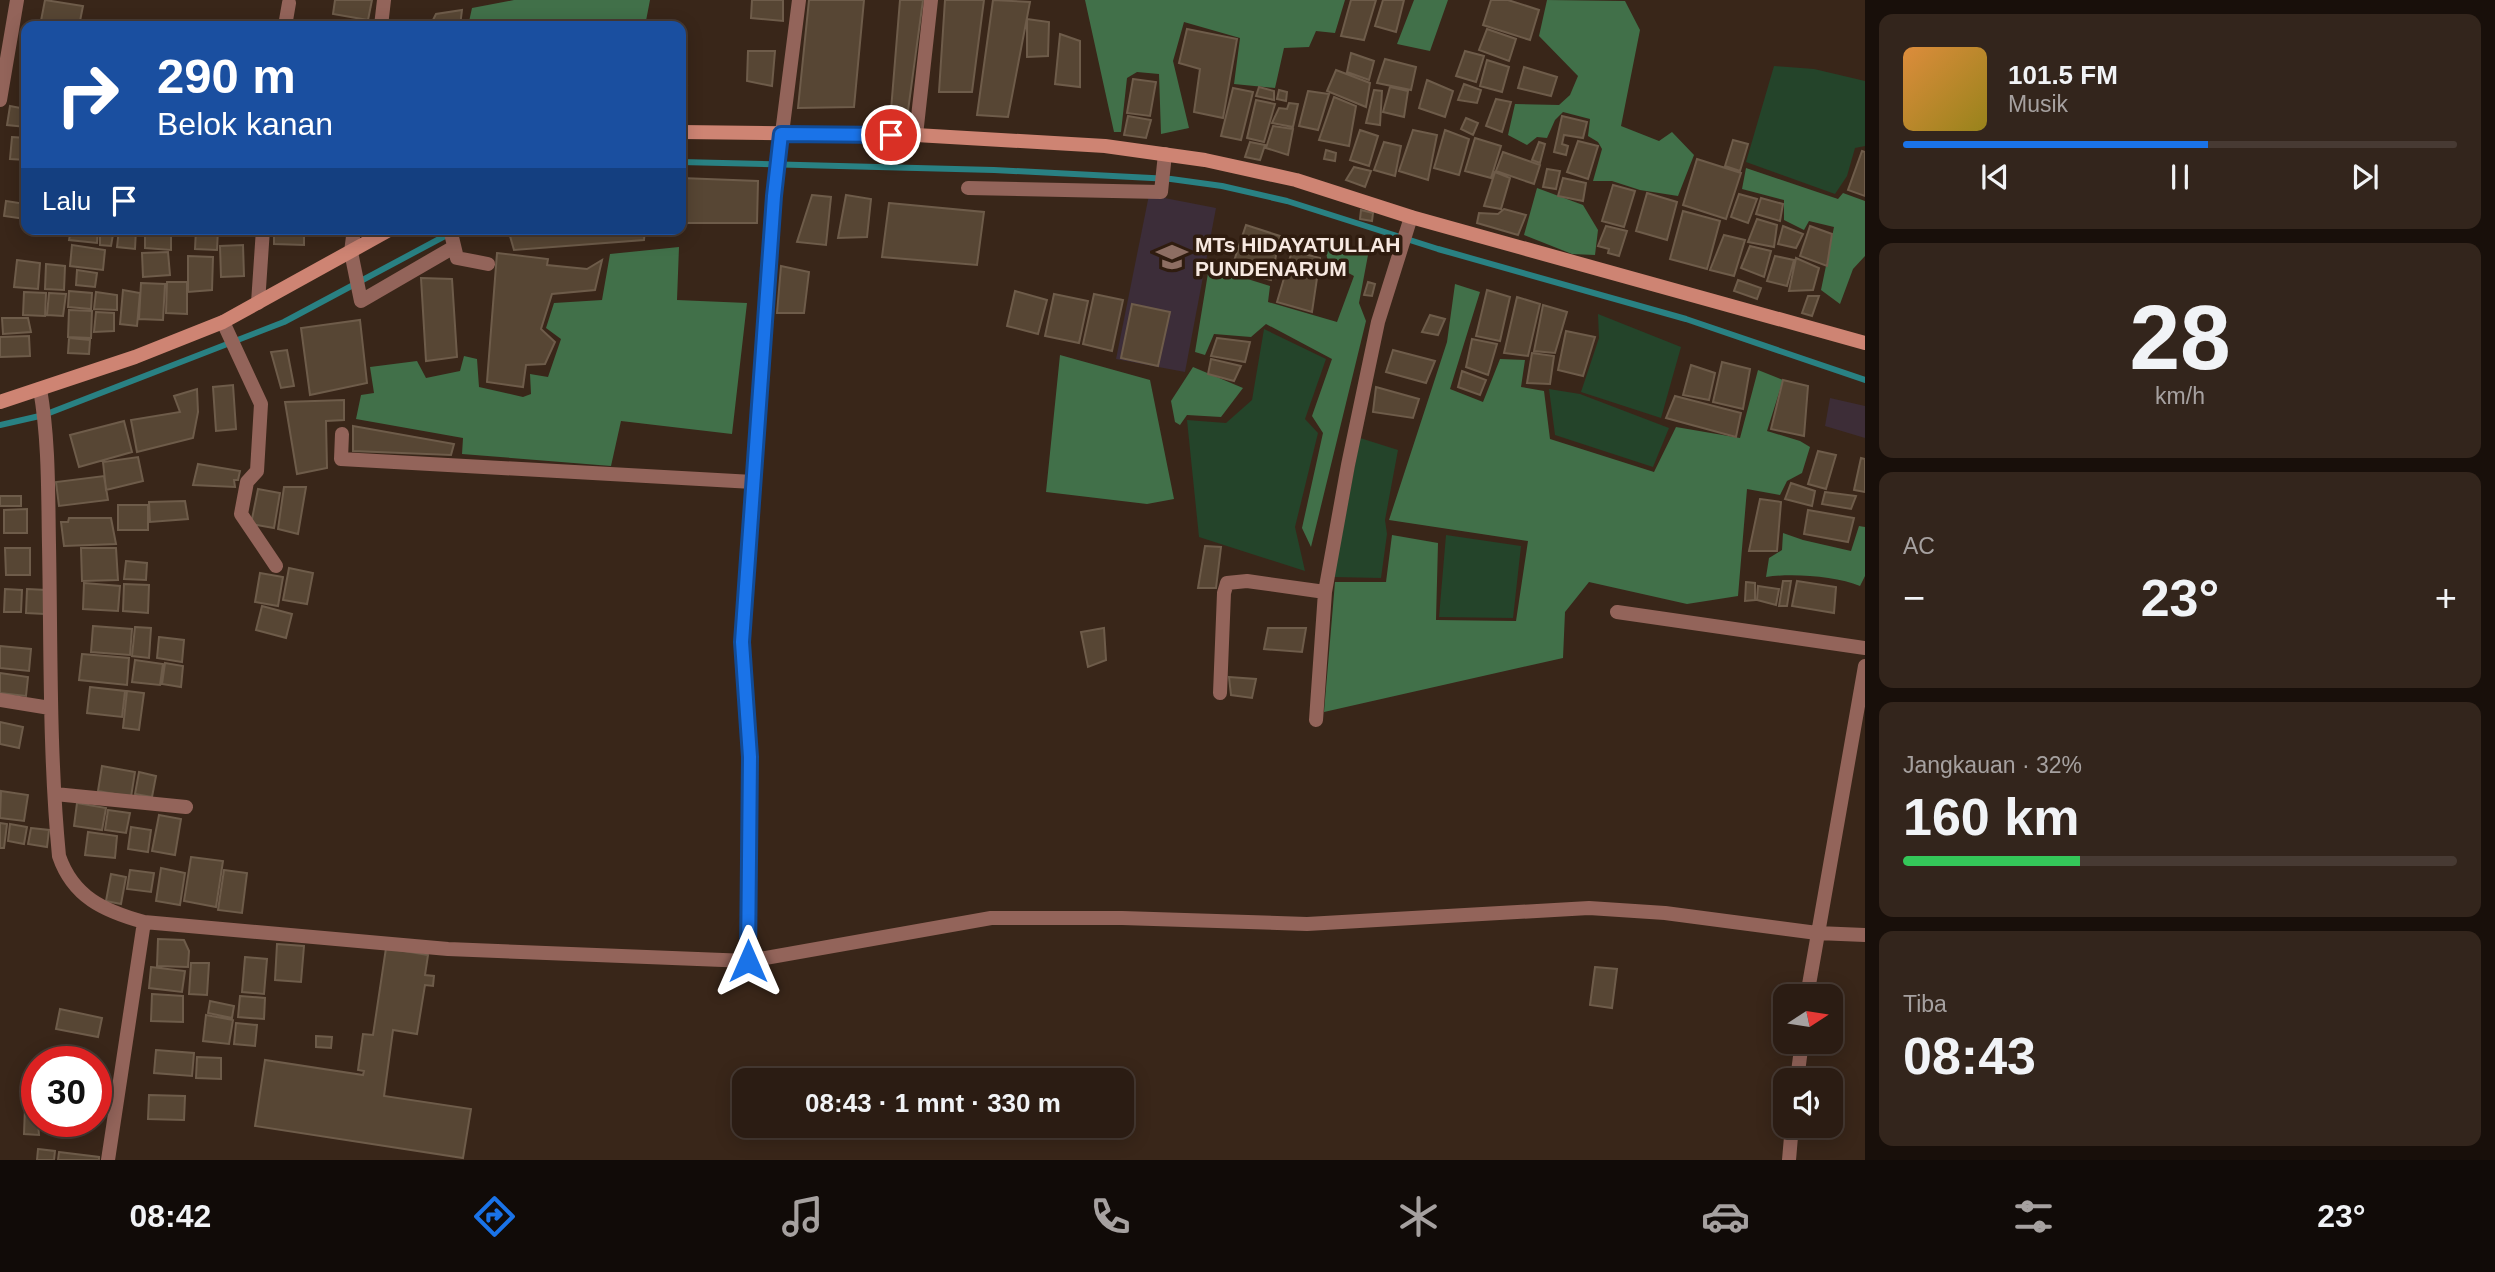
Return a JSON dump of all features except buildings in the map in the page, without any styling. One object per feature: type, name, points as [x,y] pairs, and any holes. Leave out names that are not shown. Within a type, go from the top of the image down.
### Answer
[{"type":"main road","points":[[686,132],[781,140],[916,135],[1105,146],[1165,160],[1205,160],[1296,180],[1409,223],[1865,343]]},
{"type":"main road","points":[[0,402],[41,396],[135,357],[225,328],[258,303],[381,235]]},
{"type":"street","points":[[0,100],[17,0]]},
{"type":"street","points":[[382,21],[384,0]]},
{"type":"street","points":[[748,961],[750,757],[742,642],[774,196],[799,0]]},
{"type":"street","points":[[916,135],[932,0]]},
{"type":"street","points":[[286,21],[289,3]]},
{"type":"street","points":[[968,188],[1161,192],[1165,160]]},
{"type":"street","points":[[1316,720],[1325,592],[1378,322],[1409,223]]},
{"type":"street","points":[[258,303],[263,235]]},
{"type":"street","points":[[353,235],[351,252],[361,300],[452,239],[457,258],[488,264]]},
{"type":"street","points":[[225,328],[261,404],[257,471],[247,482],[241,513],[276,566]]},
{"type":"street","points":[[41,396],[47,450],[50,709],[59,856],[65,872],[81,894],[123,916],[144,922],[448,949],[748,961],[991,918],[1122,918],[1307,924],[1589,908],[1665,913],[1817,933],[1865,934]]},
{"type":"street","points":[[342,434],[341,459],[753,482]]},
{"type":"street","points":[[1220,694],[1224,593],[1227,583],[1247,580],[1325,592]]},
{"type":"street","points":[[1617,612],[1865,648]]},
{"type":"street","points":[[1809,984],[1865,666]]},
{"type":"street","points":[[0,700],[50,709]]},
{"type":"street","points":[[55,794],[187,807]]},
{"type":"street","points":[[108,1160],[144,922]]},
{"type":"street","points":[[1789,1160],[1791,1138]]},
{"type":"shaded area","name":"MTs HIDAYATULLAH PUNDENARUM","points":[[1149,195],[1216,208],[1185,372],[1116,359]]},
{"type":"shaded area","points":[[1830,398],[1865,406],[1865,438],[1825,426]]},
{"type":"green space","points":[[514,0],[650,0],[646,21],[469,21],[472,8]]},
{"type":"green space","points":[[1085,0],[1345,0],[1335,33],[1316,31],[1309,47],[1284,48],[1275,88],[1234,84],[1240,38],[1184,22],[1173,61],[1189,128],[1161,134],[1159,74],[1137,72],[1127,78],[1121,132],[1114,132]]},
{"type":"green space","points":[[1414,0],[1448,0],[1430,51],[1397,44]]},
{"type":"green space","points":[[1547,0],[1625,1],[1640,30],[1621,126],[1659,141],[1672,132],[1694,155],[1678,196],[1640,190],[1612,181],[1593,181],[1602,149],[1598,142],[1588,136],[1590,119],[1563,112],[1555,120],[1547,138],[1537,137],[1527,145],[1508,135],[1515,104],[1559,105],[1570,95],[1578,76],[1539,36]]},
{"type":"green space","points":[[1774,66],[1814,69],[1865,81],[1865,146],[1855,148],[1847,176],[1835,194],[1746,162]]},
{"type":"green space","points":[[1746,168],[1838,199],[1843,193],[1865,201],[1865,256],[1853,269],[1840,304],[1821,290],[1834,227],[1809,221],[1804,230],[1784,220],[1784,200],[1742,189]]},
{"type":"green space","points":[[1537,188],[1583,205],[1598,230],[1595,255],[1572,254],[1524,235]]},
{"type":"green space","points":[[1324,243],[1368,255],[1359,303],[1366,321],[1311,547],[1302,528],[1323,433],[1312,416],[1332,359],[1266,324],[1251,337],[1214,334],[1205,355],[1195,352],[1209,267],[1270,286],[1268,302],[1337,322],[1354,276],[1328,262]]},
{"type":"green space","points":[[679,247],[677,300],[747,303],[732,434],[621,421],[611,466],[462,454],[463,438],[356,419],[361,395],[374,393],[370,367],[417,361],[426,378],[460,371],[464,356],[477,359],[479,387],[523,397],[531,394],[530,374],[548,377],[561,339],[546,328],[554,303],[602,300],[610,254]]},
{"type":"green space","points":[[1455,284],[1480,292],[1450,389],[1483,402],[1500,359],[1525,360],[1521,387],[1544,391],[1550,439],[1654,472],[1676,427],[1740,438],[1758,370],[1783,380],[1767,431],[1800,441],[1810,447],[1802,473],[1787,481],[1780,495],[1747,489],[1738,596],[1687,604],[1589,582],[1565,612],[1563,658],[1324,712],[1335,582],[1386,582],[1392,535],[1438,543],[1436,620],[1516,621],[1528,541],[1389,520],[1447,342]]},
{"type":"green space","points":[[1598,314],[1681,347],[1661,418],[1581,392],[1599,338]]},
{"type":"green space","points":[[1264,329],[1326,359],[1305,419],[1318,433],[1295,527],[1305,571],[1199,537],[1187,420],[1226,423],[1252,400]]},
{"type":"green space","points":[[1060,355],[1150,380],[1174,499],[1147,504],[1046,492]]},
{"type":"green space","points":[[1193,367],[1243,388],[1221,417],[1187,415],[1180,425],[1175,422],[1171,401]]},
{"type":"green space","points":[[1549,389],[1580,394],[1669,428],[1653,467],[1555,435]]},
{"type":"green space","points":[[1360,438],[1398,450],[1385,520],[1387,534],[1381,578],[1334,577]]},
{"type":"green space","points":[[1859,526],[1865,527],[1865,576],[1860,586],[1814,576],[1766,577],[1769,558],[1782,550],[1783,533],[1851,551]]},
{"type":"green space","points":[[1446,535],[1521,546],[1513,618],[1439,617]]},
{"type":"waterway","points":[[686,162],[994,170],[1171,179],[1222,186],[1287,201],[1438,249],[1686,319],[1865,380]]},
{"type":"waterway","points":[[0,425],[44,415],[284,322],[447,235]]},
{"type":"place","name":"MTs HIDAYATULLAH PUNDENARUM","points":[[1172,257]]},
{"type":"route","points":[[748,961],[750,757],[742,642],[774,196],[781,134],[891,135]]}]
